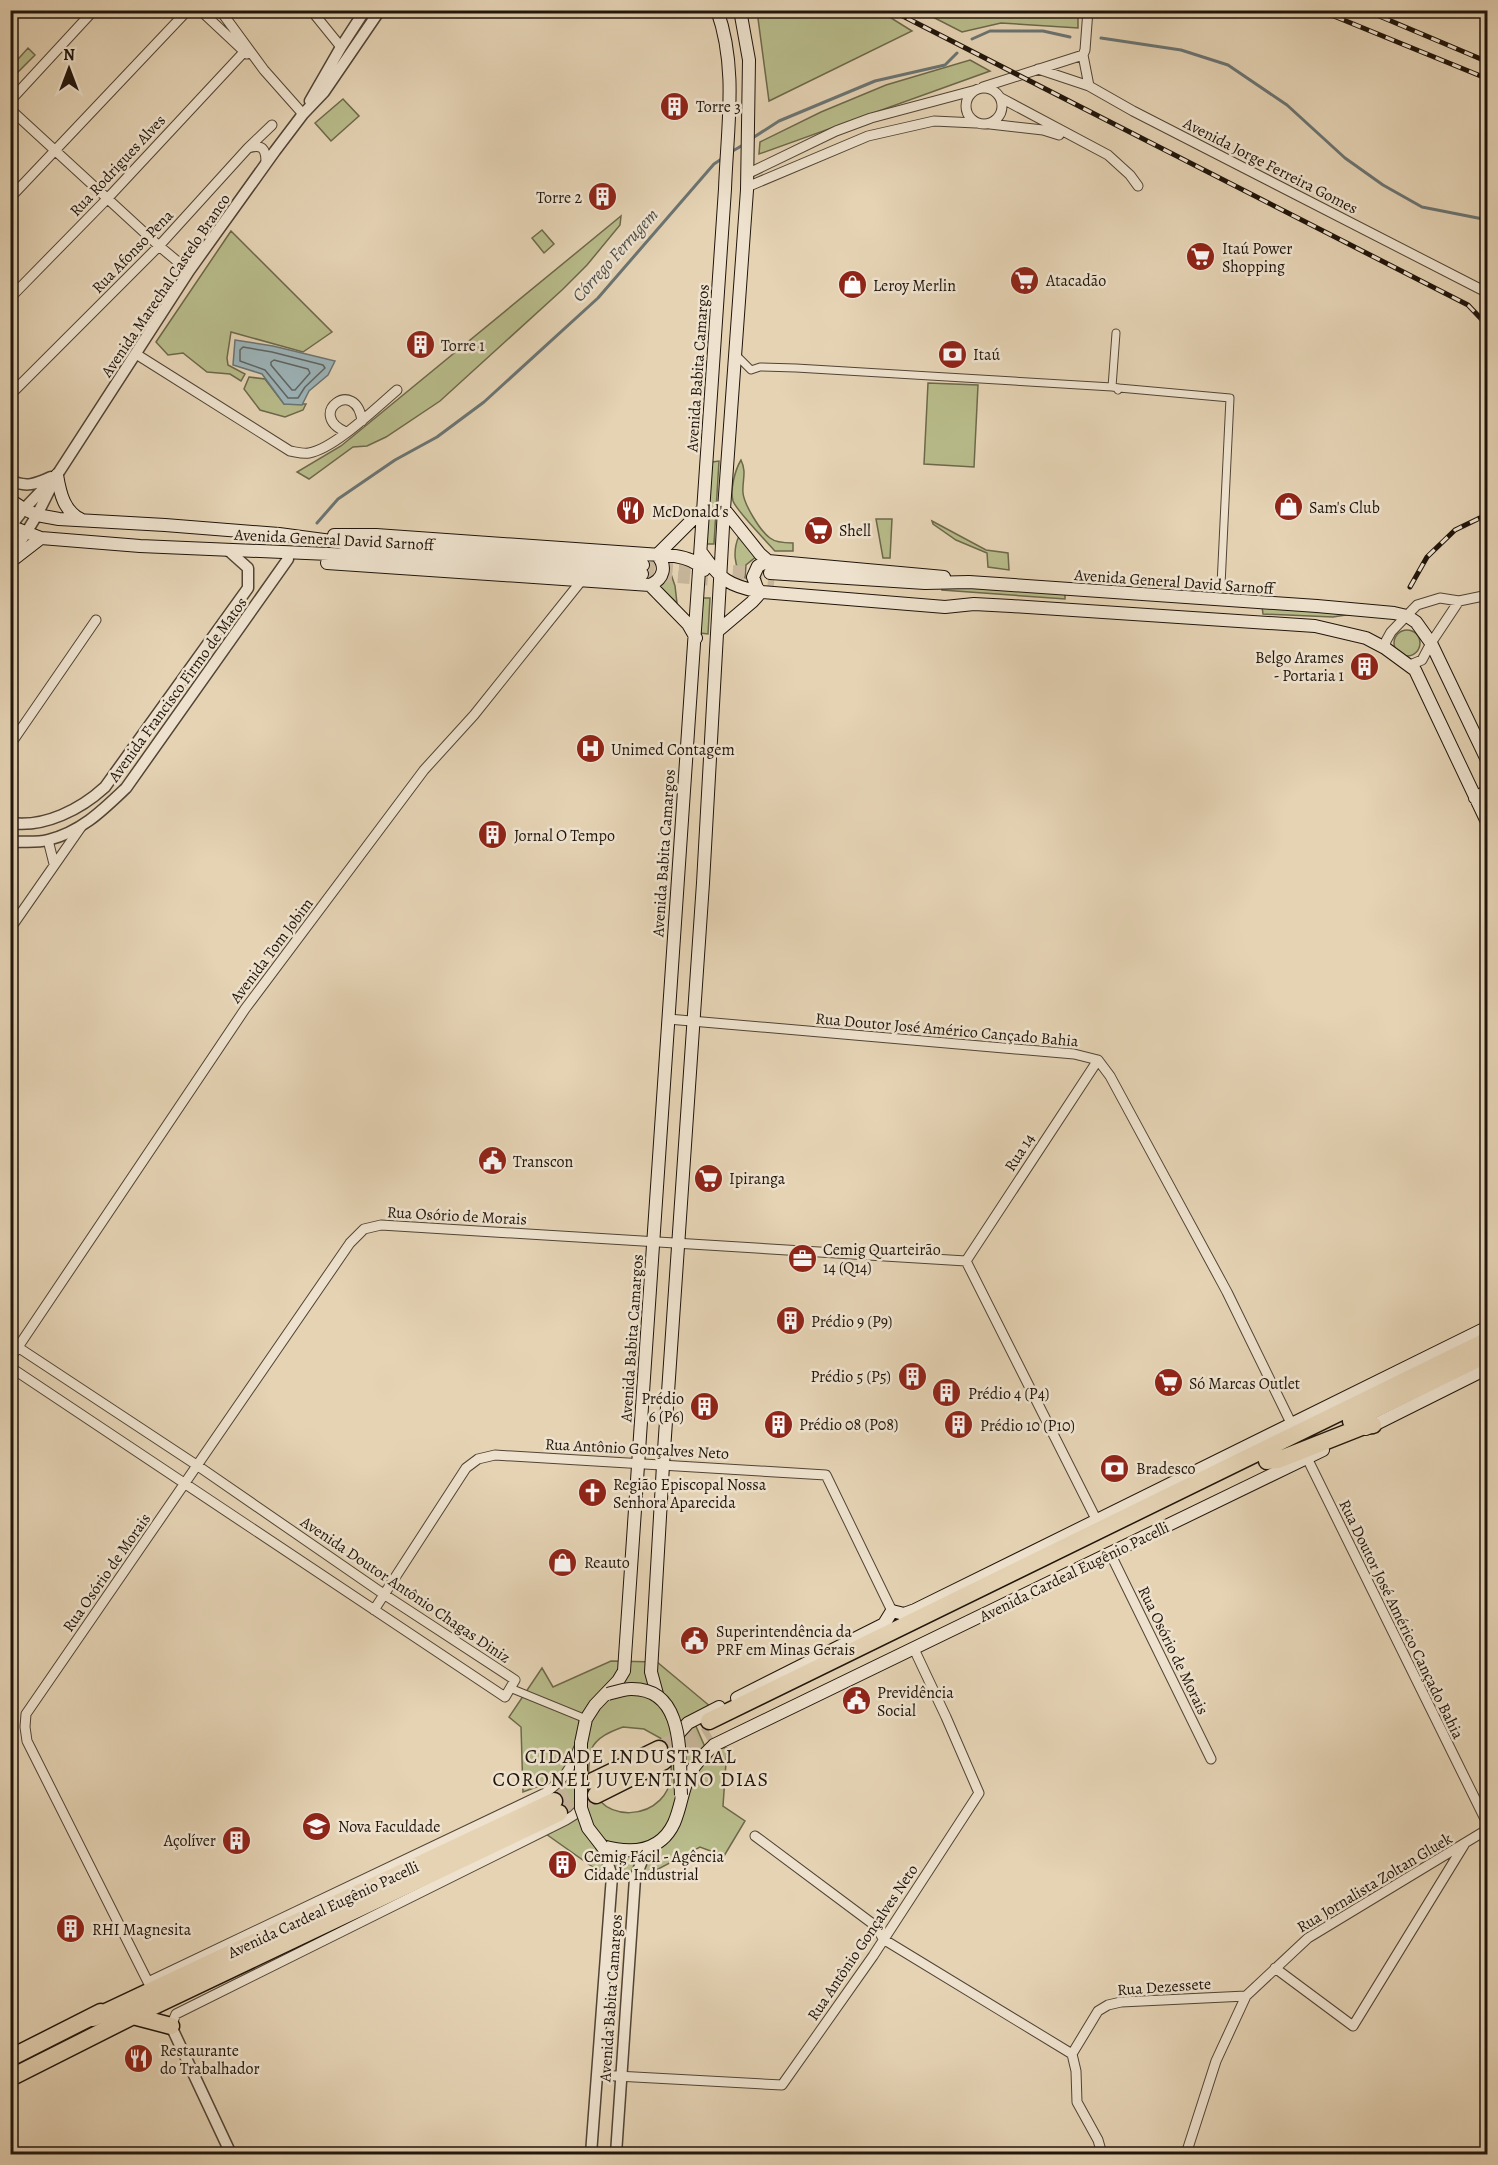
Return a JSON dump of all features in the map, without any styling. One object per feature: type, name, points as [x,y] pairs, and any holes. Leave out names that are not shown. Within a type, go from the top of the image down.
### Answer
[{"type":"highway","name":"Avenida Cardeal Eugênio Pacelli","points":[[1488,1340],[1431,1375],[1267,1461],[711,1726],[1347,1410],[1431,1375],[1488,1354]]},
{"type":"highway","points":[[1292,1425],[1347,1410]]},
{"type":"highway","points":[[1267,1461],[1278,1460],[1364,1426],[1373,1425]]},
{"type":"highway","points":[[594,1788],[662,1755]]},
{"type":"highway","name":"Avenida Cardeal Eugênio Pacelli","points":[[10,2078],[556,1807],[93,2018]]},
{"type":"highway","points":[[10,2058],[93,2018],[120,1998],[148,1982]]},
{"type":"highway","points":[[133,2016],[171,2026]]},
{"type":"main road","name":"Avenida Babita Camargos","points":[[608,1694],[624,1671],[726,188],[729,71],[725,38],[717,10]]},
{"type":"main road","points":[[657,1694],[632,1689],[608,1694],[595,1705],[586,1719],[580,1743],[580,1808],[588,1828],[602,1846],[620,1851],[652,1847],[664,1838],[674,1823],[681,1795],[677,1727],[670,1711],[657,1694],[651,1672],[719,630],[724,509],[747,180],[748,44],[740,10]]},
{"type":"main road","points":[[726,188],[747,180]]},
{"type":"main road","points":[[712,386],[718,394],[723,395],[732,390]]},
{"type":"main road","points":[[57,475],[65,505],[78,518],[86,522]]},
{"type":"main road","points":[[10,500],[24,509]]},
{"type":"main road","points":[[657,555],[704,508]]},
{"type":"main road","name":"Avenida General David Sarnoff","points":[[11,527],[41,538],[229,551],[643,570],[376,547],[279,534],[165,525],[86,522],[37,515],[24,509]]},
{"type":"main road","points":[[724,509],[760,554],[771,573]]},
{"type":"main road","points":[[279,534],[376,535],[687,558],[700,565],[720,594]]},
{"type":"main road","points":[[10,560],[41,538]]},
{"type":"main road","points":[[255,552],[288,559],[650,585],[660,579],[663,569],[663,564],[657,555]]},
{"type":"main road","points":[[701,552],[721,578],[736,587],[761,592],[945,607],[974,604]]},
{"type":"main road","points":[[761,592],[753,577],[758,566],[771,573],[974,604],[1315,626],[1366,638],[1385,648],[1415,670],[1488,824]]},
{"type":"main road","name":"Avenida General David Sarnoff","points":[[771,573],[930,575],[969,582],[1317,606],[1407,616]]},
{"type":"main road","points":[[650,585],[684,620],[696,638]]},
{"type":"main road","points":[[719,630],[761,592]]},
{"type":"main road","points":[[1407,616],[1416,622],[1431,643],[1488,762]]},
{"type":"main road","points":[[1475,798],[1488,791]]},
{"type":"main road","points":[[678,1734],[688,1723],[884,1624],[892,1611],[904,1614],[915,1610],[1488,1328]]},
{"type":"main road","name":"Avenida Cardeal Eugênio Pacelli","points":[[681,1795],[692,1770],[714,1745],[1488,1368]]},
{"type":"street","points":[[10,101],[94,10]]},
{"type":"street","points":[[10,198],[188,10]]},
{"type":"street","points":[[200,10],[264,70]]},
{"type":"street","points":[[220,10],[264,70],[303,114]]},
{"type":"street","points":[[311,10],[341,47]]},
{"type":"street","name":"Avenida Marechal Castelo Branco","points":[[303,114],[365,10]]},
{"type":"street","name":"Avenida Marechal Castelo Branco","points":[[37,515],[57,475],[189,271],[266,163],[303,114],[324,92],[380,10]]},
{"type":"street","points":[[1088,10],[1083,55],[1089,86]]},
{"type":"street","name":"Rua Rodrigues Alves","points":[[10,298],[107,199],[244,52]]},
{"type":"street","points":[[747,180],[836,131],[871,117],[979,89],[1083,55]]},
{"type":"street","name":"Avenida Jorge Ferreira Gomes","points":[[1038,69],[1089,86],[1133,111],[1488,293]]},
{"type":"street","points":[[988,124],[1001,114],[1003,109],[1000,97],[1002,86],[1011,78]]},
{"type":"street","points":[[976,123],[969,116],[966,106],[969,96],[979,89],[991,89],[1000,97],[1073,138],[1108,154],[1131,175],[1138,186]]},
{"type":"street","points":[[10,108],[107,199],[189,271]]},
{"type":"street","points":[[747,180],[868,136],[934,121],[1043,130],[1073,138]]},
{"type":"street","name":"Rua Afonso Pena","points":[[10,396],[159,246],[248,148],[272,125]]},
{"type":"street","points":[[248,148],[256,146],[261,148],[266,156],[266,163]]},
{"type":"street","points":[[1116,333],[1116,388]]},
{"type":"street","points":[[136,354],[290,451],[308,454],[326,447],[362,421],[397,390]]},
{"type":"street","points":[[735,354],[751,370],[760,367],[840,371],[1116,388],[1230,399],[1221,585]]},
{"type":"street","points":[[346,432],[336,428],[330,419],[331,409],[337,401],[345,399],[353,402],[360,408],[362,421]]},
{"type":"street","points":[[10,480],[25,486],[33,486],[57,475]]},
{"type":"street","name":"Avenida Marechal Castelo Branco","points":[[24,509],[57,475]]},
{"type":"street","name":"Avenida General David Sarnoff","points":[[11,527],[24,509]]},
{"type":"street","points":[[10,560],[37,515]]},
{"type":"street","name":"Avenida Francisco Firmo de Matos","points":[[10,823],[23,825],[49,820],[90,800],[105,787],[248,588],[248,568],[229,551]]},
{"type":"street","name":"Avenida Francisco Firmo de Matos","points":[[10,842],[48,840],[81,827],[103,811],[126,788],[288,559]]},
{"type":"street","name":"Avenida Tom Jobim","points":[[10,1359],[15,1345],[245,1009],[424,770],[474,715],[582,580]]},
{"type":"street","points":[[1385,648],[1391,632],[1417,605],[1431,600],[1447,598],[1459,601],[1488,595]]},
{"type":"street","points":[[1410,665],[1422,660],[1459,601]]},
{"type":"street","points":[[10,745],[96,620]]},
{"type":"street","points":[[10,929],[81,827]]},
{"type":"street","points":[[48,840],[54,864]]},
{"type":"street","name":"Rua Doutor José Américo Cançado Bahia","points":[[668,1019],[1074,1054],[1098,1060],[1110,1076],[1227,1292],[1292,1425]]},
{"type":"street","name":"Rua 14","points":[[966,1261],[1098,1060]]},
{"type":"street","name":"Rua Osório de Morais","points":[[148,1982],[27,1742],[26,1714],[350,1243],[364,1229],[381,1225],[966,1261]]},
{"type":"street","points":[[966,1261],[1096,1520]]},
{"type":"street","name":"Avenida Doutor Antônio Chagas Diniz","points":[[10,1367],[505,1696],[515,1680],[15,1345]]},
{"type":"street","name":"Rua Antônio Gonçalves Neto","points":[[374,1610],[466,1468],[478,1460],[495,1455],[826,1475],[892,1611]]},
{"type":"street","name":"Rua Doutor José Américo Cançado Bahia","points":[[1306,1458],[1488,1825]]},
{"type":"street","name":"Rua Osório de Morais","points":[[1110,1553],[1211,1759]]},
{"type":"street","name":"Rua Antônio Gonçalves Neto","points":[[598,2075],[782,2085],[883,1939],[979,1793],[914,1649]]},
{"type":"street","points":[[510,1688],[586,1719]]},
{"type":"street","name":"Avenida Cardeal Eugênio Pacelli","points":[[148,1982],[545,1793],[559,1784],[571,1768],[580,1743]]},
{"type":"street","name":"Avenida Cardeal Eugênio Pacelli","points":[[171,2026],[176,2014],[566,1820],[580,1808]]},
{"type":"street","name":"Rua Jornalista Zoltan Gluek","points":[[1186,2154],[1216,2061],[1246,1996],[1308,1938],[1488,1829]]},
{"type":"street","points":[[755,1836],[877,1927],[883,1939],[1072,2054],[1076,2072],[1077,2102],[1098,2140],[1102,2154]]},
{"type":"street","points":[[1275,1968],[1353,2026],[1464,1845]]},
{"type":"street","name":"Avenida Babita Camargos","points":[[591,2154],[612,1876],[602,1846]]},
{"type":"street","name":"Avenida Babita Camargos","points":[[615,2154],[635,1876],[652,1847]]},
{"type":"street","name":"Rua Dezessete","points":[[1072,2054],[1098,2011],[1108,2005],[1121,2002],[1246,1996]]},
{"type":"street","points":[[171,2026],[231,2154]]},
{"type":"green space","points":[[757,11],[880,11],[912,31],[769,101]]},
{"type":"green space","points":[[921,11],[1078,11],[1078,28],[1001,23],[962,32]]},
{"type":"green space","points":[[28,48],[35,55],[14,76],[11,67]]},
{"type":"green space","points":[[970,60],[990,71],[759,154],[760,142],[821,112],[886,85]]},
{"type":"green space","points":[[343,99],[359,116],[331,141],[315,123]]},
{"type":"green space","points":[[621,216],[620,225],[587,265],[440,401],[386,437],[367,446],[353,447],[309,479],[297,472],[341,446]]},
{"type":"green space","points":[[542,230],[554,244],[544,253],[532,238]]},
{"type":"green space","points":[[231,231],[332,332],[303,352],[231,332],[228,365],[245,374],[241,381],[230,374],[207,372],[183,353],[168,355],[156,342]]},
{"type":"green space","points":[[249,377],[265,379],[284,404],[306,404],[303,410],[285,417],[260,410],[244,389]]},
{"type":"green space","points":[[928,383],[978,385],[974,467],[924,464]]},
{"type":"green space","points":[[741,460],[744,473],[743,493],[753,517],[772,540],[793,543],[793,551],[775,551],[735,505],[732,496],[733,485]]},
{"type":"green space","points":[[719,461],[714,544],[706,544],[712,462]]},
{"type":"green space","points":[[876,519],[892,519],[890,558],[883,558]]},
{"type":"green space","points":[[932,521],[986,550],[1008,553],[1009,570],[988,567],[987,553],[956,540]]},
{"type":"green space","points":[[739,536],[757,556],[746,565],[745,578],[738,569],[735,558]]},
{"type":"green space","points":[[666,559],[675,586],[677,603],[658,585]]},
{"type":"green space","points":[[942,587],[1065,593],[1065,599],[942,590]]},
{"type":"green space","points":[[703,598],[710,598],[708,634],[700,633]]},
{"type":"green space","points":[[1262,606],[1352,614],[1333,617],[1263,614]]},
{"type":"green space","points":[[1407,630],[1416,634],[1420,643],[1416,652],[1407,656],[1398,652],[1394,643],[1398,634]]},
{"type":"green space","points":[[611,1661],[657,1662],[711,1707],[692,1717],[705,1747],[727,1748],[723,1806],[745,1821],[724,1856],[700,1847],[643,1877],[597,1870],[546,1834],[568,1815],[553,1781],[523,1792],[521,1727],[509,1717],[542,1668],[553,1687]],"holes":[[[623,1727],[644,1729],[662,1739],[671,1766],[669,1786],[660,1800],[646,1809],[630,1813],[614,1810],[600,1801],[591,1786],[590,1752],[597,1741],[614,1730]]]},
{"type":"water","points":[[235,340],[273,346],[335,361],[328,375],[309,391],[302,405],[284,404],[262,374],[233,365]]},
{"type":"waterway","name":"Córrego Ferrugem","points":[[972,39],[990,31],[1043,31],[1070,37]]},
{"type":"waterway","points":[[1101,38],[1181,50],[1228,65],[1287,105],[1345,158],[1383,185],[1422,207],[1488,220]]},
{"type":"waterway","name":"Córrego Ferrugem","points":[[751,139],[779,121],[875,81],[945,65],[957,53]]},
{"type":"waterway","name":"Córrego Ferrugem","points":[[731,152],[743,145]]},
{"type":"waterway","name":"Córrego Ferrugem","points":[[317,523],[338,499],[395,460],[437,437],[484,402],[598,298],[714,164],[723,158]]},
{"type":"tunnel","points":[[643,565],[763,573]]},
{"type":"tunnel","points":[[642,574],[774,585]]},
{"type":"tunnel","points":[[659,1749],[709,1721]]},
{"type":"tunnel","points":[[664,1761],[710,1733]]},
{"type":"tunnel","points":[[554,1801],[593,1781]]},
{"type":"tunnel","points":[[559,1813],[596,1795]]},
{"type":"railway","points":[[891,10],[1468,305],[1488,326]]},
{"type":"railway","points":[[1319,10],[1488,79]]},
{"type":"railway","points":[[1365,10],[1488,62]]},
{"type":"railway","points":[[1410,587],[1427,557],[1455,530],[1488,514]]},
{"type":"place","name":"Torre 3","points":[[675,106]]},
{"type":"place","name":"Torre 2","points":[[603,197]]},
{"type":"place","name":"Itaú Power Shopping","points":[[1201,257]]},
{"type":"place","name":"Atacadão","points":[[1025,280]]},
{"type":"place","name":"Leroy Merlin","points":[[852,285]]},
{"type":"place","name":"Torre 1","points":[[420,345]]},
{"type":"place","name":"Itaú","points":[[952,354]]},
{"type":"place","name":"Sam's Club","points":[[1288,507]]},
{"type":"place","name":"McDonald's","points":[[631,511]]},
{"type":"place","name":"Shell","points":[[818,530]]},
{"type":"place","name":"Belgo Arames - Portaria 1","points":[[1365,666]]},
{"type":"place","name":"Unimed Contagem","points":[[590,749]]},
{"type":"place","name":"Jornal O Tempo","points":[[493,835]]},
{"type":"place","name":"Transcon","points":[[492,1161]]},
{"type":"place","name":"Ipiranga","points":[[708,1178]]},
{"type":"place","name":"Cemig Quarteirão 14 (Q14)","points":[[802,1258]]},
{"type":"place","name":"Prédio 9 (P9)","points":[[790,1321]]},
{"type":"place","name":"Prédio 5 (P5)","points":[[912,1376]]},
{"type":"place","name":"Só Marcas Outlet","points":[[1168,1383]]},
{"type":"place","name":"Prédio 4 (P4)","points":[[947,1393]]},
{"type":"place","name":"Prédio 6 (P6)","points":[[705,1407]]},
{"type":"place","name":"Prédio 08 (P08)","points":[[778,1424]]},
{"type":"place","name":"Prédio 10 (P10)","points":[[959,1425]]},
{"type":"place","name":"Bradesco","points":[[1115,1468]]},
{"type":"place","name":"Região Episcopal Nossa Senhora Aparecida","points":[[592,1493]]},
{"type":"place","name":"Reauto","points":[[563,1562]]},
{"type":"place","name":"Superintendência da PRF em Minas Gerais","points":[[695,1640]]},
{"type":"place","name":"Previdência Social","points":[[856,1701]]},
{"type":"place","name":"Nova Faculdade","points":[[317,1826]]},
{"type":"place","name":"Açolíver","points":[[237,1840]]},
{"type":"place","name":"Cemig Fácil - Agência Cidade Industrial","points":[[563,1865]]},
{"type":"place","name":"RHI Magnesita","points":[[71,1929]]},
{"type":"place","name":"Restaurante do Trabalhador","points":[[139,2059]]},
{"type":"district","name":"CIDADE INDUSTRIAL CORONEL JUVENTINO DIAS","points":[[631,1768]]}]
